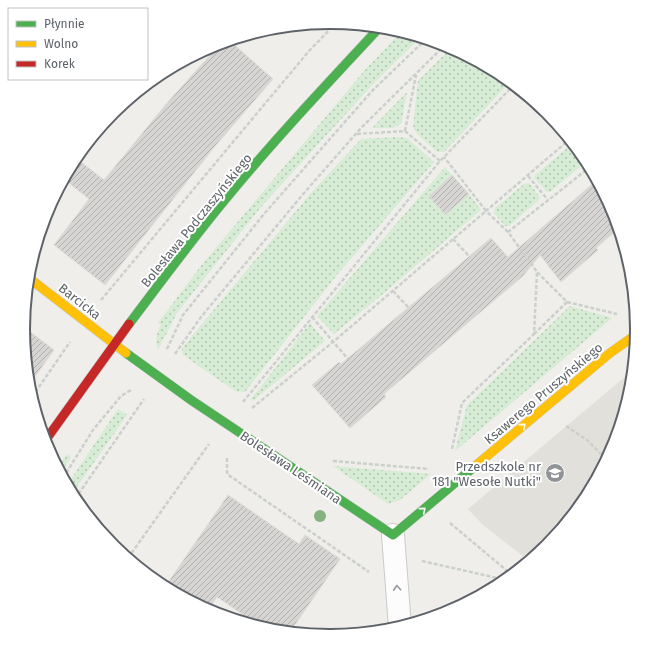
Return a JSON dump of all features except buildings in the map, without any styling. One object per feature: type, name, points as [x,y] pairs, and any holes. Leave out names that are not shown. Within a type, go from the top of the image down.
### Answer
[{"type":"street","name":"Bolesława Podczaszyńskiego","points":[[50,435],[176,262],[244,179],[304,110],[375,33]]},
{"type":"street","name":"Barcicka","points":[[34,283],[114,345]]},
{"type":"street","name":"Ksawerego Pruszyńskiego","points":[[393,535],[604,358],[630,339]]},
{"type":"street","name":"Bolesława Leśmiana","points":[[114,345],[191,400],[393,535]]},
{"type":"street","points":[[393,535],[400,621]]},
{"type":"path","points":[[37,390],[85,321],[309,51],[329,29]]},
{"type":"path","points":[[67,473],[93,430],[121,396],[140,385],[169,346],[183,315],[264,214],[372,91],[422,43]]},
{"type":"path","points":[[79,493],[201,317],[304,193],[356,134],[440,50]]},
{"type":"path","points":[[405,131],[416,74]]},
{"type":"path","points":[[246,407],[241,404],[440,161],[510,89]]},
{"type":"path","points":[[356,134],[405,131],[440,161]]},
{"type":"path","points":[[250,410],[333,342],[566,143]]},
{"type":"path","points":[[444,157],[486,211],[508,232],[537,272],[567,302],[618,314]]},
{"type":"path","points":[[508,232],[585,171]]},
{"type":"path","points":[[528,176],[548,200]]},
{"type":"path","points":[[453,239],[469,256]]},
{"type":"path","points":[[534,334],[537,272]]},
{"type":"path","points":[[393,291],[408,308]]},
{"type":"path","points":[[451,456],[462,403],[567,302]]},
{"type":"path","points":[[312,317],[348,359]]},
{"type":"path","points":[[563,425],[587,440],[603,456]]},
{"type":"path","points":[[131,553],[212,439]]},
{"type":"path","points":[[228,455],[227,474],[370,573]]},
{"type":"path","points":[[330,460],[432,470]]},
{"type":"path","points":[[449,522],[507,571]]},
{"type":"path","points":[[415,560],[497,578]]},
{"type":"shaded area","name":"Przedszkole nr 181 \"Wesołe Nutki\"","points":[[627,375],[615,425],[600,462],[569,512],[528,555],[525,558],[483,525],[468,509]]},
{"type":"green space","points":[[397,37],[416,42],[375,82],[261,207],[177,313],[158,350],[156,337],[161,325],[158,323],[200,267],[364,71]]},
{"type":"green space","points":[[446,53],[480,69],[506,86],[444,152],[437,152],[416,133],[413,126],[418,81]]},
{"type":"green space","points":[[407,92],[401,124],[393,128],[372,128]]},
{"type":"green space","points":[[407,138],[434,162],[337,275],[245,392],[235,391],[183,355],[182,348],[311,193],[361,139]]},
{"type":"green space","points":[[569,146],[582,165],[550,192],[547,192],[534,178],[535,175]]},
{"type":"green space","points":[[445,167],[452,175],[429,196],[445,214],[469,194],[481,210],[334,334],[317,316]]},
{"type":"green space","points":[[529,183],[540,197],[539,200],[509,226],[505,226],[494,213],[495,208],[524,184]]},
{"type":"green space","points":[[570,306],[612,318],[455,451],[467,405]]},
{"type":"green space","points":[[310,323],[325,341],[253,401],[251,399]]},
{"type":"green space","points":[[118,409],[127,415],[76,488],[71,479]]},
{"type":"green space","points":[[67,454],[71,457],[64,468],[61,462]]},
{"type":"green space","points":[[333,466],[431,474],[400,500],[388,504]]},
{"type":"traffic: fast","points":[[129,324],[200,231],[243,179],[300,113],[375,33]]},
{"type":"traffic: fast","points":[[126,353],[191,400],[393,535],[474,467]]},
{"type":"traffic: slow","points":[[34,282],[126,353]]},
{"type":"traffic: slow","points":[[474,467],[610,353],[630,339]]},
{"type":"traffic: jam","points":[[50,435],[129,324]]},
{"type":"place","name":"Przedszkole nr 181 \"Wesołe Nutki\"","points":[[555,473]]}]
